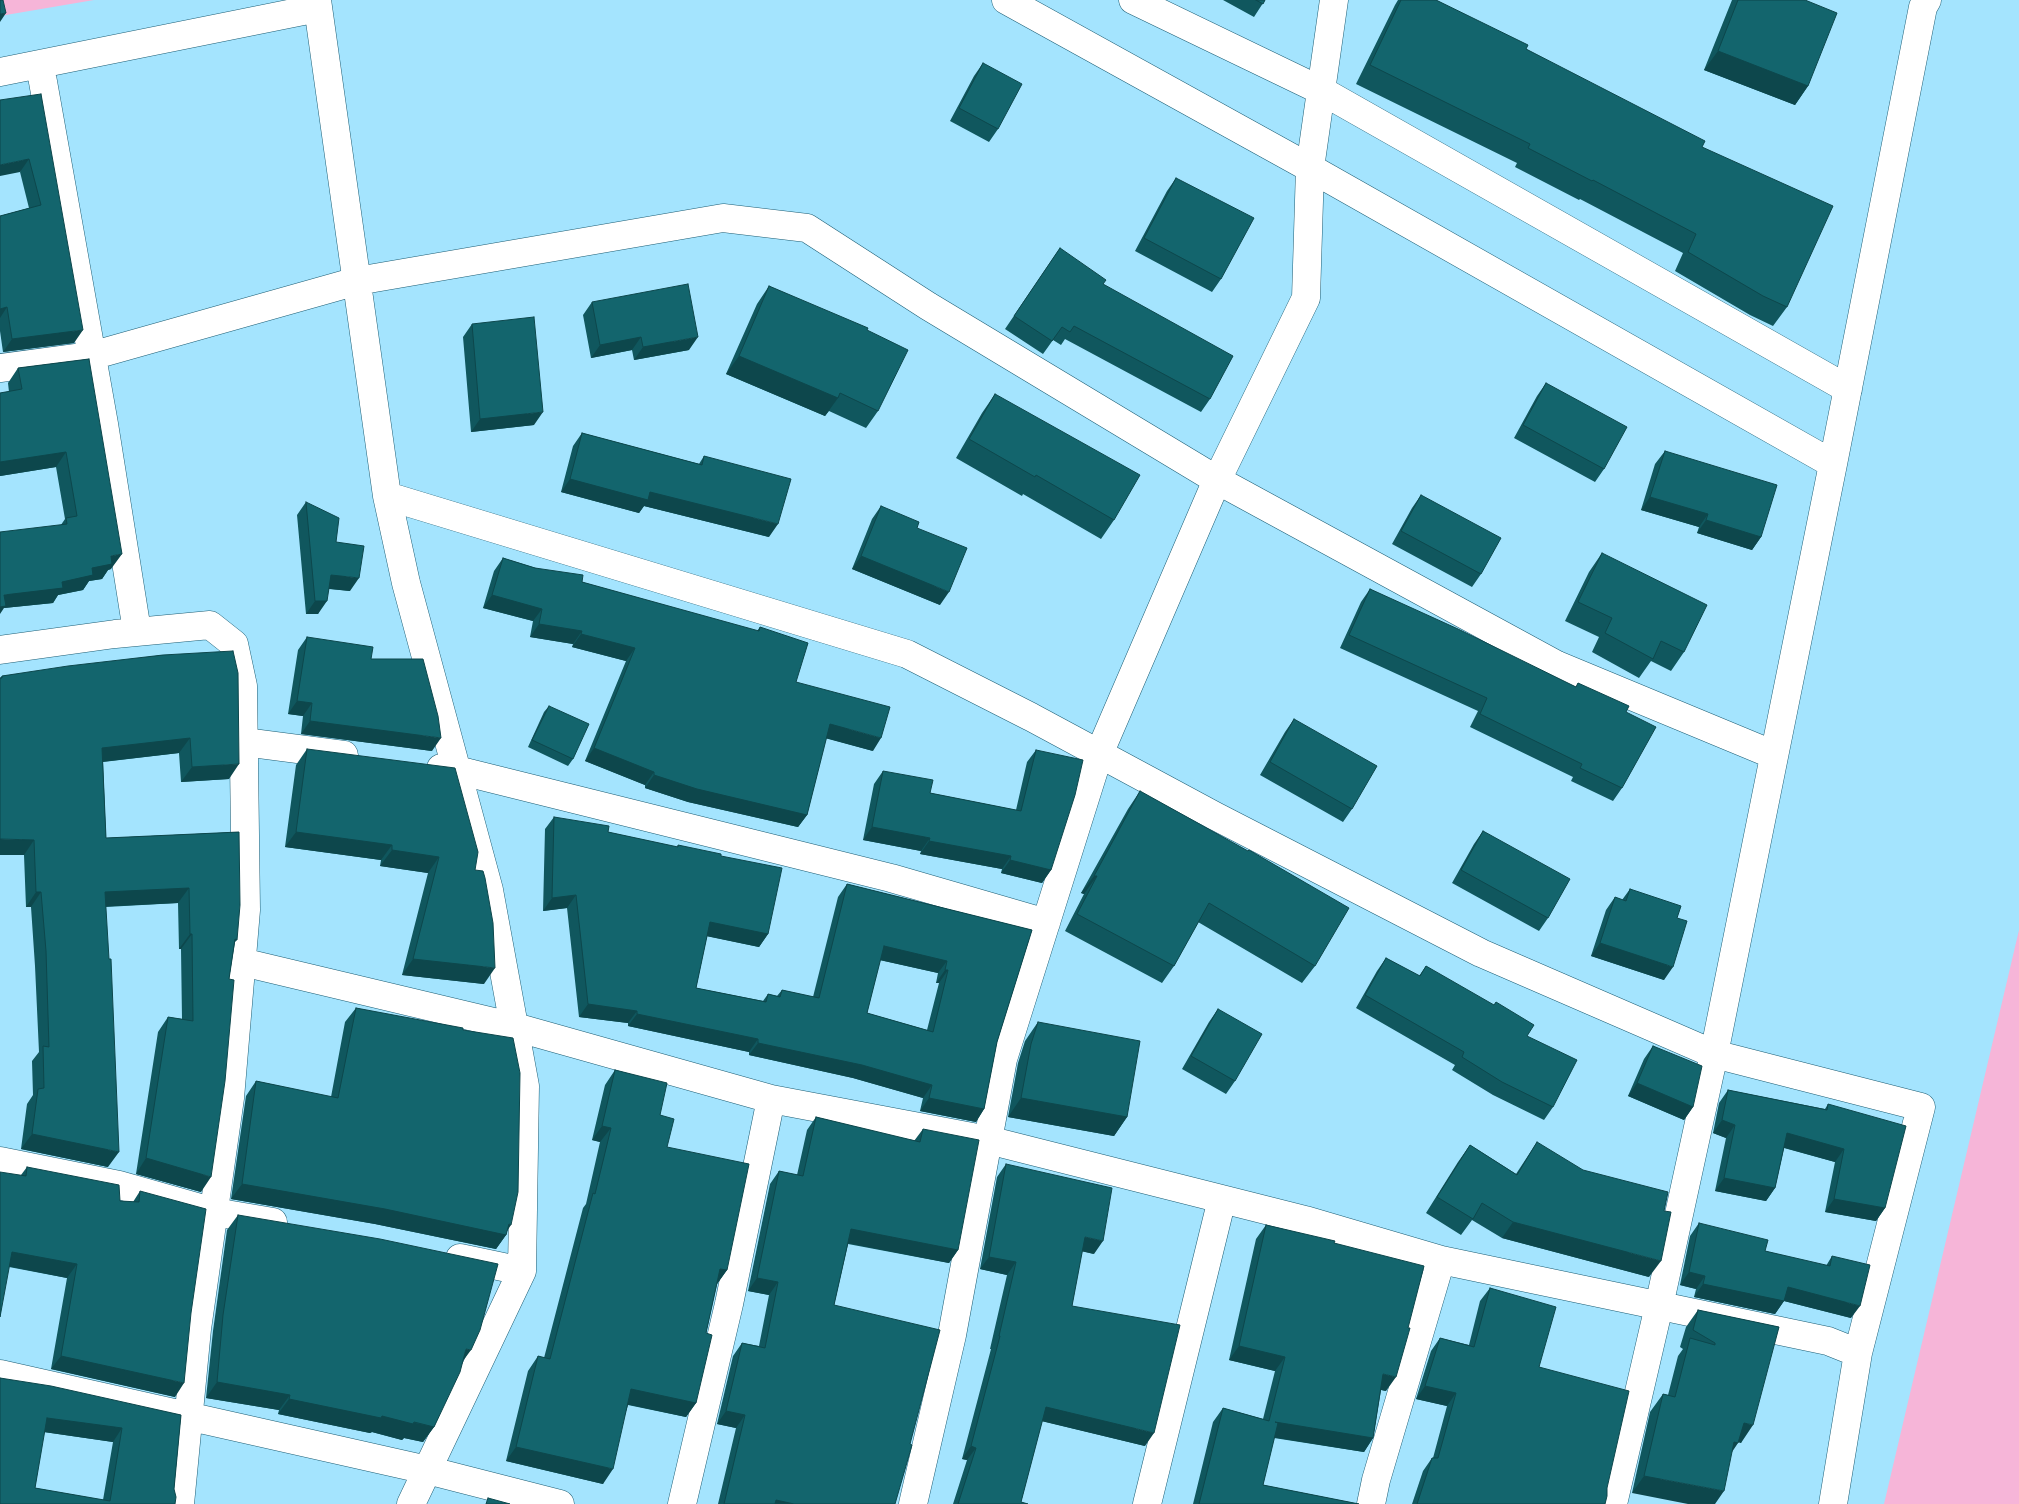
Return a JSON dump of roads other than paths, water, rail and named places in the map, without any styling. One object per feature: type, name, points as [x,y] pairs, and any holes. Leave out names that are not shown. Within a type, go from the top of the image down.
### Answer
[{"type":"street","points":[[1006,0],[1310,168],[1833,464]]},
{"type":"street","points":[[1133,0],[1322,91],[1848,389]]},
{"type":"street","points":[[913,1504],[952,1335],[1003,1059],[1099,754],[1217,480],[1306,298],[1310,168],[1334,0]]},
{"type":"street","points":[[1613,1504],[1659,1306],[1714,1054],[1848,389],[1920,2]]},
{"type":"street","points":[[0,72],[40,65],[317,4],[387,496],[406,583],[489,890],[525,1086],[522,1271],[411,1504]]},
{"type":"street","points":[[40,65],[92,356],[137,631]]},
{"type":"street","points":[[0,368],[92,356],[357,281],[723,218],[807,228],[928,306],[1217,480],[1557,665],[1774,756]]},
{"type":"street","points":[[387,496],[907,654],[1214,816],[1481,953],[1714,1054],[1920,1107],[1858,1354],[1833,1504]]},
{"type":"street","points":[[0,650],[137,631],[210,625],[234,644],[243,686],[246,910],[242,962],[230,1098],[197,1329],[180,1504]]},
{"type":"street","points":[[244,742],[370,759]]},
{"type":"street","points":[[418,765],[457,770],[891,878],[1046,923]]},
{"type":"street","points":[[242,962],[514,1027],[771,1099],[988,1140],[1304,1220],[1441,1260],[1828,1341],[1858,1354]]},
{"type":"street","points":[[682,1504],[729,1304],[771,1099]]},
{"type":"street","points":[[0,1161],[119,1185],[214,1212],[298,1226]]},
{"type":"street","points":[[1146,1504],[1222,1199]]},
{"type":"street","points":[[438,1253],[522,1271]]},
{"type":"street","points":[[1371,1504],[1376,1480],[1441,1260]]},
{"type":"street","points":[[0,1374],[428,1470],[560,1504]]}]
